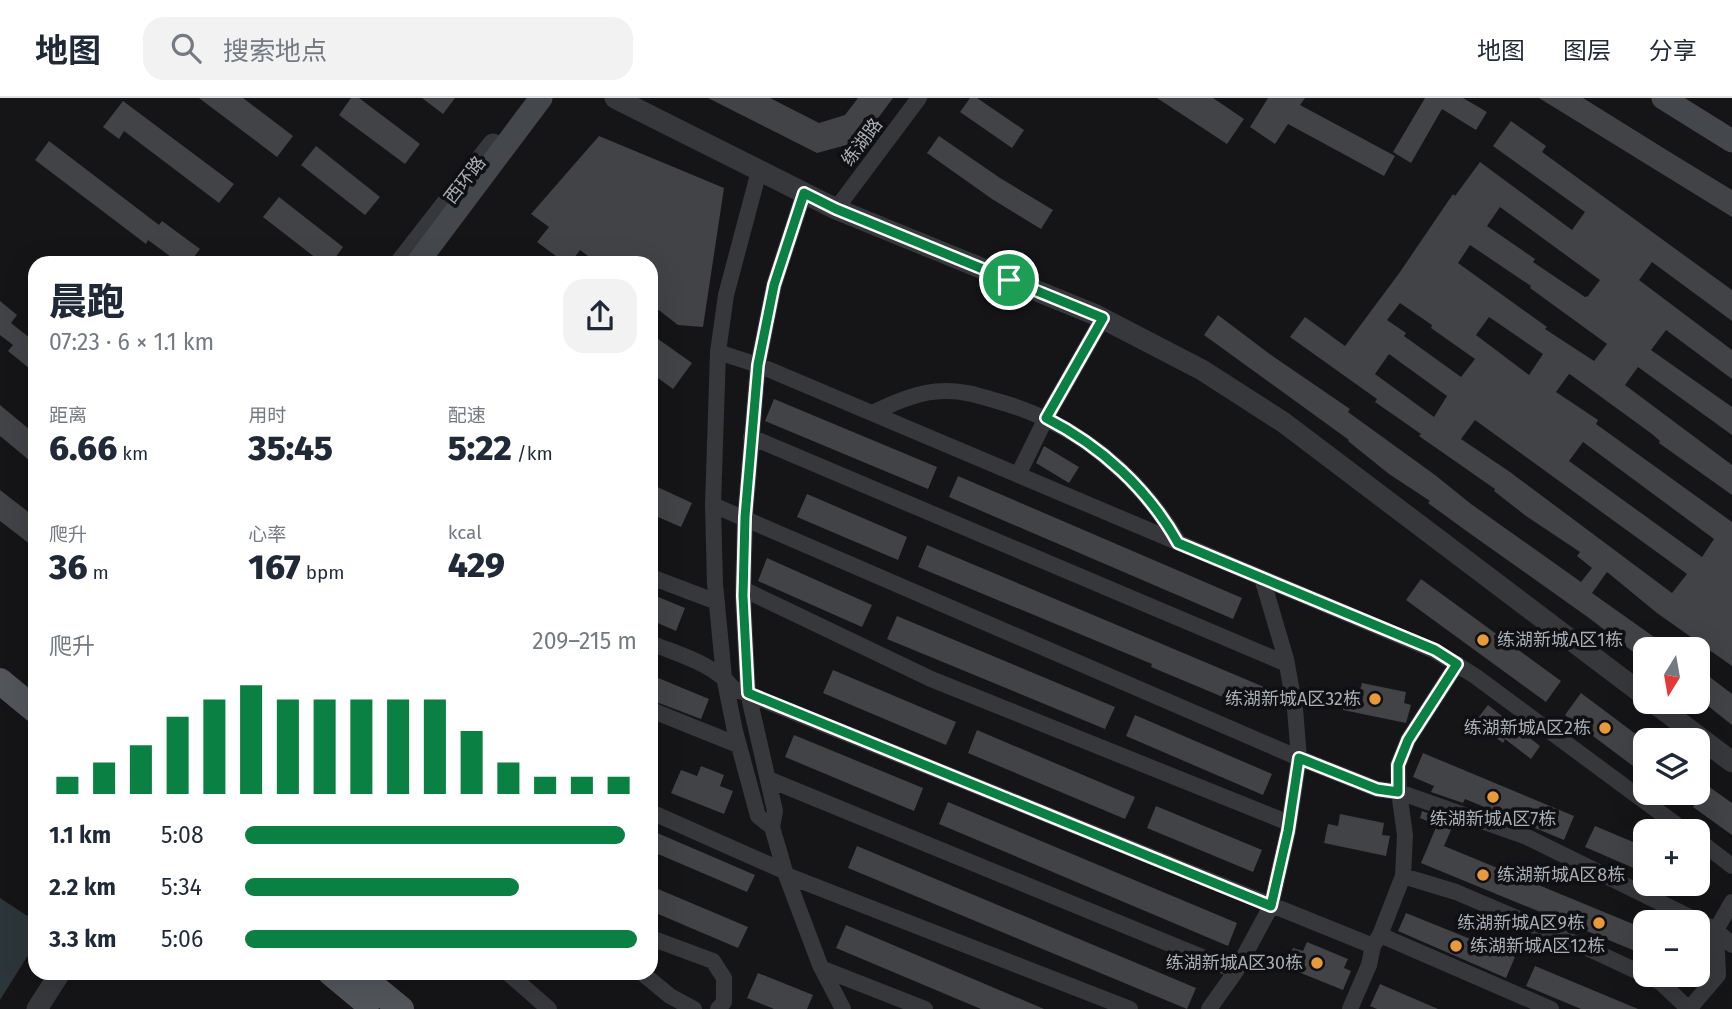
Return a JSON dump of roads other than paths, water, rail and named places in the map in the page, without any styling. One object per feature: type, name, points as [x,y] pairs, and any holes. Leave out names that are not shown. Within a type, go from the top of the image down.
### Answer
[{"type":"main road","name":"西环路","points":[[422,256],[541,98]]},
{"type":"main road","points":[[1663,98],[1732,141]]},
{"type":"main road","points":[[0,681],[28,704]]},
{"type":"main road","points":[[0,701],[28,724]]},
{"type":"main road","points":[[340,980],[375,1009]]},
{"type":"main road","points":[[366,980],[401,1009]]},
{"type":"street","name":"西环路","points":[[406,256],[528,98]]},
{"type":"street","points":[[615,98],[836,209],[1103,318],[1202,370],[1283,422],[1633,687]]},
{"type":"street","name":"练湖路","points":[[836,209],[919,98]]},
{"type":"street","points":[[759,171],[727,284],[718,352],[713,505],[715,584],[724,677],[738,745],[758,816],[772,827]]},
{"type":"street","points":[[804,193],[774,285],[758,365],[745,517],[743,592],[748,693],[775,811],[772,827],[785,873],[822,970],[843,1009]]},
{"type":"street","points":[[1018,475],[1046,418],[1103,318]]},
{"type":"street","points":[[718,352],[758,365],[1435,650],[1669,819]]},
{"type":"street","points":[[872,413],[896,401],[945,391],[993,400],[1046,418],[1096,449],[1124,471],[1161,515],[1178,543]]},
{"type":"street","points":[[751,438],[1287,664]]},
{"type":"street","points":[[713,505],[1299,758],[1377,789],[1398,792],[1527,838],[1716,930],[1732,945]]},
{"type":"street","points":[[1209,1009],[1236,971],[1271,906],[1289,823],[1299,758],[1295,709],[1287,664],[1262,578]]},
{"type":"street","points":[[658,580],[717,602]]},
{"type":"street","points":[[715,584],[743,592],[931,679],[1289,823]]},
{"type":"street","points":[[658,646],[710,668],[724,677],[733,688],[1271,906],[1376,941],[1551,1009]]},
{"type":"street","points":[[1350,1009],[1403,876],[1405,835],[1398,792],[1398,765],[1408,740],[1457,664]]},
{"type":"street","points":[[658,713],[738,745]]},
{"type":"street","points":[[1669,714],[1732,762]]},
{"type":"street","points":[[768,779],[1236,971]]},
{"type":"street","points":[[658,815],[785,873],[1130,1009]]},
{"type":"street","points":[[1710,849],[1732,866]]},
{"type":"street","points":[[1403,876],[1456,892],[1598,953],[1660,982],[1689,1009],[1718,975],[1716,930],[1732,902]]},
{"type":"street","points":[[658,940],[713,961],[724,978],[724,1002],[718,1009]]},
{"type":"street","points":[[822,970],[925,1009]]},
{"type":"street","points":[[37,1009],[56,980]]},
{"type":"street","points":[[516,980],[549,1009]]},
{"type":"street","points":[[651,980],[670,996],[694,1009]]},
{"type":"place","name":"练湖新城A区1栋","points":[[1483,640]]},
{"type":"place","name":"练湖新城A区32栋","points":[[1375,699]]},
{"type":"place","name":"练湖新城A区2栋","points":[[1605,728]]},
{"type":"place","name":"练湖新城A区7栋","points":[[1493,797]]},
{"type":"place","name":"练湖新城A区8栋","points":[[1483,875]]},
{"type":"place","name":"练湖新城A区9栋","points":[[1599,923]]},
{"type":"place","name":"练湖新城A区12栋","points":[[1456,946]]},
{"type":"place","name":"练湖新城A区30栋","points":[[1317,963]]}]
